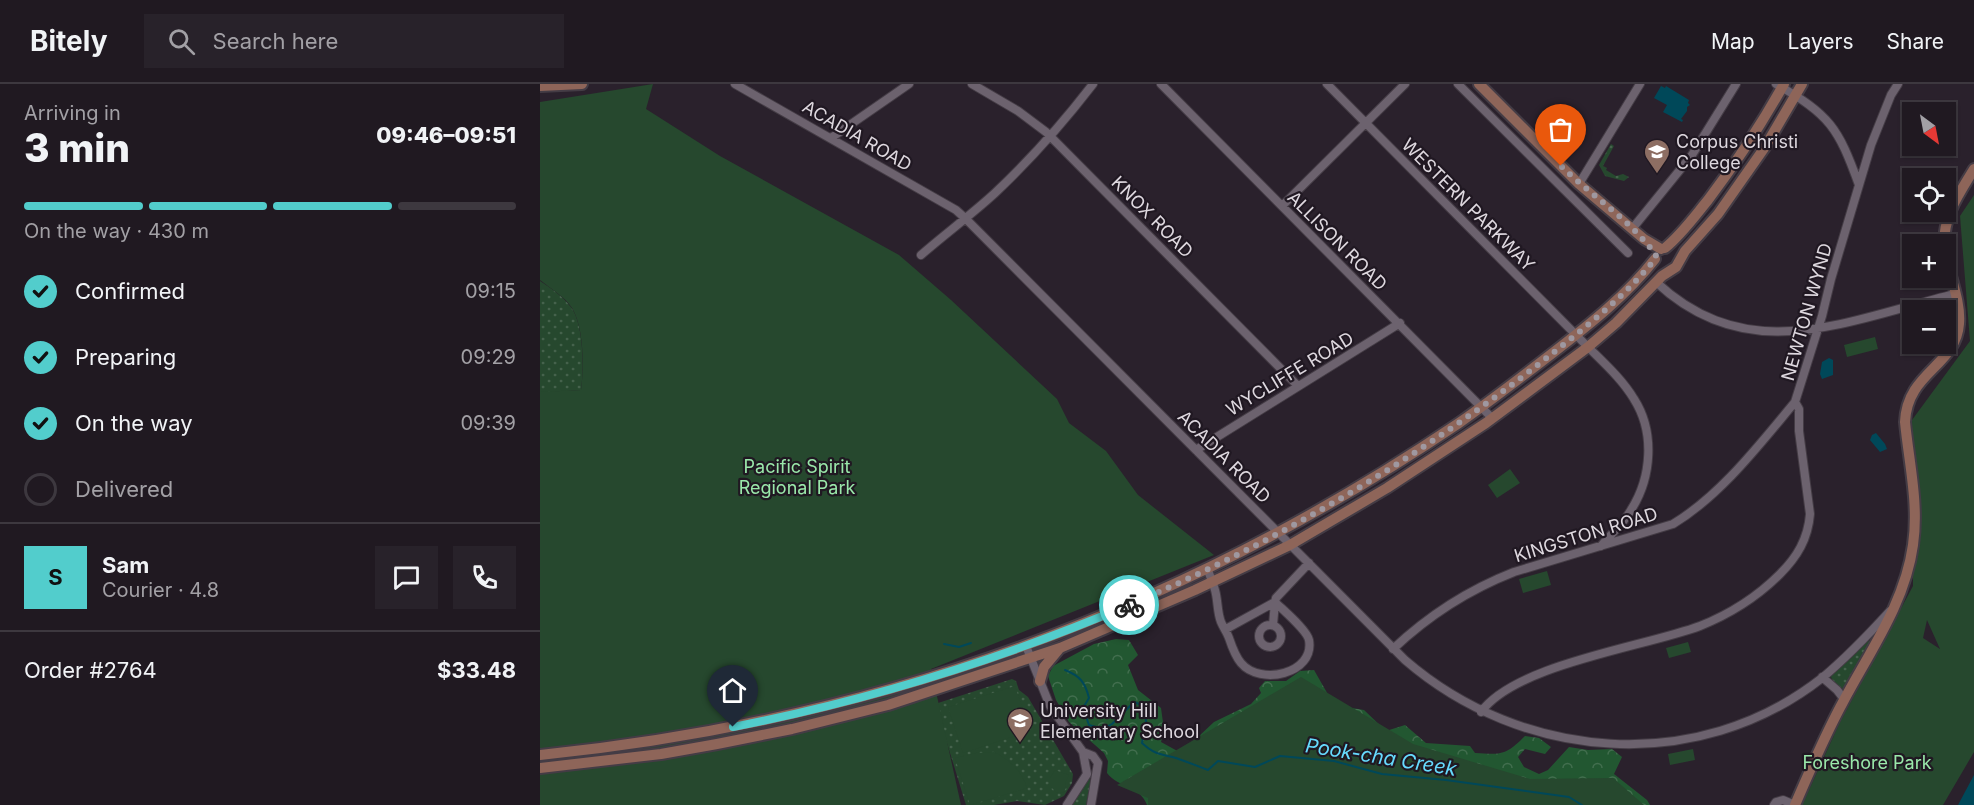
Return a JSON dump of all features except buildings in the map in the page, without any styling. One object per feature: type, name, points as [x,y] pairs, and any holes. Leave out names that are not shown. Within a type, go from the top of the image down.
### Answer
[{"type":"main road","points":[[540,86],[582,84]]},
{"type":"main road","points":[[1479,84],[1580,184],[1659,253]]},
{"type":"main road","points":[[540,768],[661,754],[792,729],[888,705],[1060,648],[1233,573],[1290,545],[1387,488],[1492,418],[1588,346],[1632,307],[1668,271],[1676,267],[1684,251],[1718,214],[1771,139],[1802,84]]},
{"type":"main road","points":[[540,755],[657,741],[792,715],[909,685],[1026,646],[1136,602],[1278,533],[1415,452],[1483,407],[1576,335],[1620,297],[1659,253],[1686,228],[1726,176],[1752,139],[1780,85]]},
{"type":"main road","points":[[1945,234],[1950,209],[1974,169]]},
{"type":"main road","points":[[1659,253],[1675,251],[1679,261]]},
{"type":"main road","points":[[1659,253],[1658,266],[1668,271]]},
{"type":"main road","points":[[1795,805],[1844,699],[1897,603],[1909,569],[1915,533],[1905,411],[1913,391],[1948,353],[1956,338],[1960,321],[1954,288]]},
{"type":"main road","points":[[1233,573],[1274,544],[1278,533]]},
{"type":"main road","points":[[1040,681],[1044,667],[1060,648]]},
{"type":"street","name":"ACADIA ROAD","points":[[735,84],[956,210],[1393,649],[1430,681],[1481,712],[1515,726],[1556,738],[1595,744],[1659,742],[1704,734],[1752,718],[1782,703],[1822,677],[1897,603]]},
{"type":"street","points":[[831,138],[909,84]]},
{"type":"street","name":"KNOX ROAD","points":[[972,84],[1018,111],[1050,136],[1298,386]]},
{"type":"street","points":[[921,255],[966,219],[1020,169],[1093,84]]},
{"type":"street","name":"ALLISON ROAD","points":[[1161,84],[1492,418]]},
{"type":"street","name":"WESTERN PARKWAY","points":[[1327,84],[1588,346],[1620,380],[1634,399],[1642,414],[1648,443],[1646,475],[1631,511],[1601,546]]},
{"type":"street","points":[[1282,206],[1405,84]]},
{"type":"street","points":[[1458,84],[1628,253]]},
{"type":"street","points":[[1580,184],[1640,84]]},
{"type":"street","points":[[1632,229],[1692,155],[1736,84]]},
{"type":"street","name":"NEWTON WYND","points":[[1481,712],[1487,704],[1514,686],[1546,671],[1691,629],[1725,615],[1750,600],[1774,580],[1796,556],[1804,541],[1809,523],[1809,506],[1800,439],[1799,410],[1795,402],[1802,386],[1871,145],[1891,94],[1898,84]]},
{"type":"street","points":[[1780,85],[1807,102],[1831,124],[1847,153],[1859,187]]},
{"type":"street","points":[[1656,282],[1688,307],[1707,317],[1730,325],[1773,332],[1804,332],[1955,294]]},
{"type":"street","name":"WYCLIFFE ROAD","points":[[1196,450],[1400,323]]},
{"type":"street","name":"KINGSTON ROAD","points":[[1393,649],[1416,627],[1438,611],[1490,581],[1673,524],[1708,498],[1768,435],[1795,402]]},
{"type":"street","points":[[1273,625],[1276,598],[1309,563]]},
{"type":"street","points":[[1207,568],[1221,622],[1235,653],[1242,664],[1254,673],[1269,676],[1284,674],[1299,665],[1307,654],[1309,640],[1275,602]]},
{"type":"street","points":[[1226,629],[1275,602]]},
{"type":"street","points":[[1864,636],[1871,635],[1878,640]]},
{"type":"street","points":[[1026,646],[1050,706],[1083,752],[1087,774],[1067,805]]},
{"type":"street","points":[[1822,677],[1844,699]]},
{"type":"street","points":[[1083,752],[1093,756],[1098,763],[1091,805]]},
{"type":"street","points":[[1087,774],[1097,776]]},
{"type":"street","points":[[1774,805],[1783,800],[1795,805]]},
{"type":"green space","name":"Pacific Spirit Regional Park","points":[[653,84],[646,109],[720,156],[899,255],[1057,399],[1069,423],[1106,451],[1138,495],[1214,555],[931,669],[961,805],[540,805],[540,392],[581,390],[583,359],[579,326],[572,308],[540,280],[540,102]]},
{"type":"green space","points":[[1611,144],[1614,146],[1603,166],[1616,176],[1623,174],[1629,177],[1624,181],[1605,176],[1599,165]]},
{"type":"green space","name":"Foreshore Park","points":[[1974,195],[1974,752],[1943,805],[1802,805],[1840,722],[1913,586],[1912,420],[1970,341],[1960,216]],"holes":[[[1927,620],[1940,649],[1923,638]]]},
{"type":"green space","points":[[540,281],[563,299],[575,313],[582,346],[581,390],[540,393]]},
{"type":"green space","points":[[1875,337],[1878,349],[1847,357],[1844,345]]},
{"type":"green space","points":[[1510,469],[1520,483],[1497,498],[1488,485]]},
{"type":"green space","points":[[1547,571],[1551,585],[1523,593],[1519,579]]},
{"type":"green space","points":[[1116,639],[1129,640],[1138,655],[1128,665],[1138,690],[1161,708],[1164,730],[1161,742],[1181,753],[1214,722],[1251,704],[1261,693],[1259,688],[1265,681],[1286,681],[1300,671],[1314,670],[1334,705],[1364,710],[1386,731],[1405,725],[1426,743],[1470,746],[1475,753],[1484,754],[1498,754],[1508,750],[1525,736],[1539,738],[1551,747],[1545,754],[1525,749],[1518,757],[1524,767],[1539,774],[1548,770],[1569,747],[1588,750],[1612,749],[1622,757],[1614,774],[1647,800],[1650,805],[1147,805],[1144,798],[1134,790],[1117,782],[1107,773],[1108,761],[1104,753],[1069,722],[1056,700],[1048,676],[1053,666],[1094,644]]},
{"type":"green space","points":[[1868,640],[1871,642],[1844,689],[1840,687],[1833,681],[1831,675]]},
{"type":"green space","points":[[1688,642],[1691,652],[1669,658],[1666,648]]},
{"type":"green space","points":[[1301,677],[1413,744],[1530,779],[1613,778],[1644,805],[1148,805],[1148,798],[1117,785]]},
{"type":"green space","name":"University Hill Elementary School","points":[[1012,679],[1016,681],[1019,690],[1028,697],[1073,774],[1072,783],[1064,796],[1045,805],[1017,801],[994,805],[966,805],[935,704]]},
{"type":"green space","points":[[1015,686],[1030,731],[963,753],[948,707]]},
{"type":"green space","points":[[1693,749],[1695,760],[1670,765],[1668,754]]},
{"type":"green space","points":[[994,752],[1015,767],[1027,788],[970,805],[955,758]]},
{"type":"green space","points":[[1055,770],[1069,775],[1063,793],[1056,792],[1050,786],[1050,778]]},
{"type":"green space","points":[[1090,779],[1086,805],[1072,805],[1087,780]]},
{"type":"water","points":[[1661,86],[1665,88],[1666,86],[1689,100],[1690,105],[1681,119],[1682,122],[1663,112],[1667,105],[1654,98]]},
{"type":"water","points":[[1829,358],[1833,360],[1833,375],[1822,379],[1820,374],[1822,362]]},
{"type":"water","points":[[1876,433],[1887,449],[1880,452],[1870,440]]},
{"type":"water","points":[[1974,775],[1974,805],[1958,805]]},
{"type":"waterway","name":"Pook-cha Creek","points":[[944,644],[959,647],[971,643]]},
{"type":"waterway","name":"Pook-cha Creek","points":[[1065,670],[1078,677],[1086,688],[1089,698],[1083,708],[1089,725],[1103,729],[1112,724],[1134,702],[1144,706],[1146,721],[1142,743],[1158,754],[1208,770],[1218,761],[1255,767],[1280,756],[1334,761],[1382,774],[1446,780],[1569,797],[1582,805]]},
{"type":"way so far","points":[[1129,605],[1278,533],[1415,452],[1483,407],[1591,322],[1638,280],[1656,255],[1644,239],[1561,166]]},
{"type":"place","name":"Corpus Christi College","points":[[1657,175]]},
{"type":"place","name":"University Hill Elementary School","points":[[1020,744]]},
{"type":"route","points":[[733,727],[792,715],[909,685],[1026,646],[1129,605]]}]
